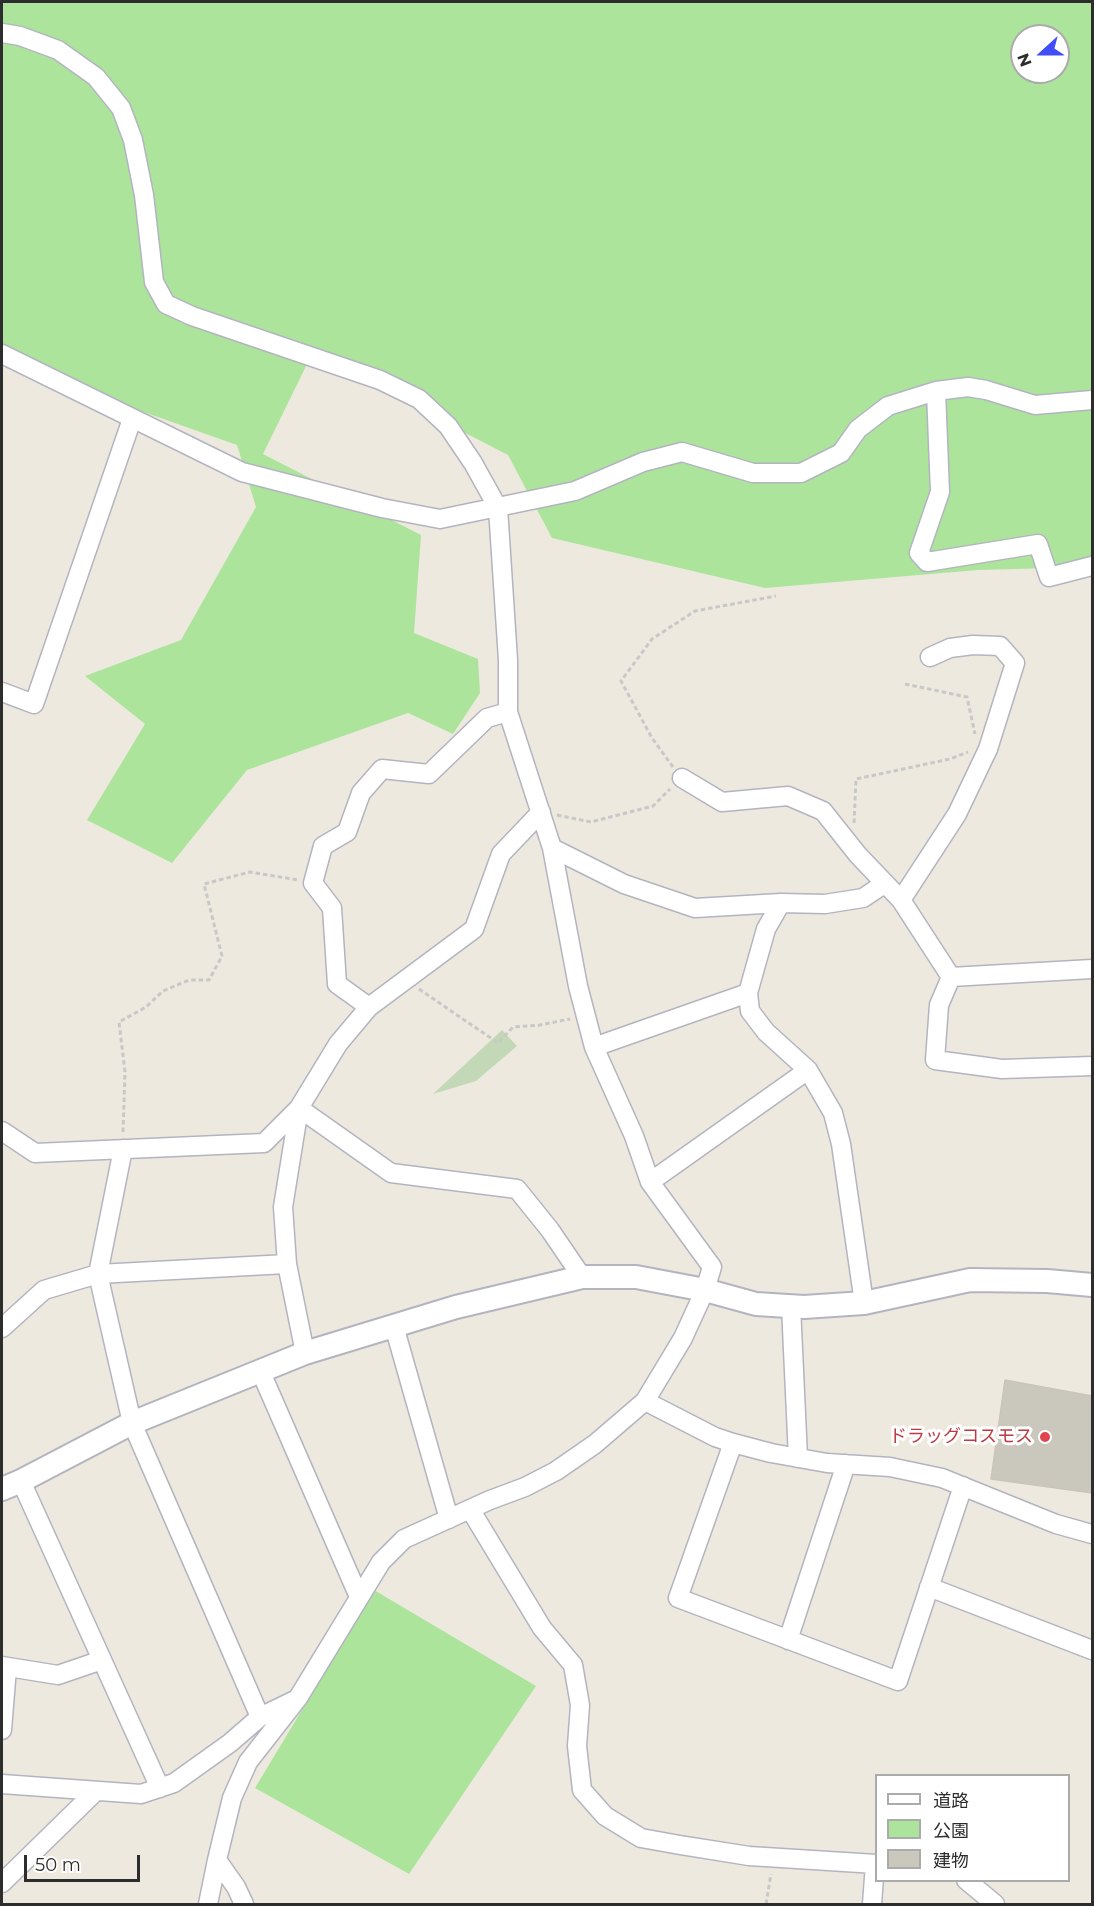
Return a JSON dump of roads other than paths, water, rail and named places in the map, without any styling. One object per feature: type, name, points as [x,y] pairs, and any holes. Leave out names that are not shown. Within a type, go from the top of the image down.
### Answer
[{"type":"street","points":[[2,33],[20,36],[58,50],[96,77],[121,108],[134,140],[144,195],[154,282],[166,304],[192,316],[380,380],[419,399],[448,426],[474,463],[498,508],[508,660],[508,712],[552,848],[578,987],[594,1047],[634,1136],[650,1182],[712,1267],[705,1290],[683,1338],[645,1401],[595,1444],[556,1471],[525,1487],[404,1539],[381,1562],[298,1698],[248,1761],[232,1798],[208,1905]]},
{"type":"street","points":[[2,354],[242,472],[382,508],[440,519],[575,491],[643,462],[682,452],[753,473],[801,473],[841,453],[858,429],[888,406],[936,391],[968,387],[1035,405],[1092,400]]},
{"type":"street","points":[[936,391],[940,492],[919,553],[927,562],[1038,544],[1049,577],[1092,566]]},
{"type":"street","points":[[2,693],[34,704],[132,419]]},
{"type":"street","points":[[901,900],[957,814],[988,748],[1016,663],[1000,646],[973,645],[950,648],[930,657]]},
{"type":"street","points":[[369,1007],[337,984],[332,908],[313,883],[323,846],[347,832],[361,794],[382,769],[429,774],[487,718],[508,712]]},
{"type":"street","points":[[682,778],[722,802],[788,796],[823,812],[884,884],[901,900],[951,976]]},
{"type":"street","points":[[2,1131],[35,1153],[264,1143],[299,1108],[338,1044],[369,1007],[474,929],[501,854],[541,812]]},
{"type":"street","points":[[552,848],[624,884],[695,908],[781,903],[825,904],[863,898],[884,884]]},
{"type":"street","points":[[781,903],[766,929],[748,993],[750,1011],[766,1032],[808,1070],[833,1113],[841,1144],[864,1303]]},
{"type":"street","points":[[951,976],[1092,969]]},
{"type":"street","points":[[951,976],[939,1005],[935,1060],[1002,1069],[1092,1066]]},
{"type":"street","points":[[594,1047],[748,993]]},
{"type":"street","points":[[650,1182],[808,1070]]},
{"type":"street","points":[[299,1108],[283,1207],[287,1264],[305,1353]]},
{"type":"street","points":[[299,1108],[391,1173],[518,1189],[582,1277]]},
{"type":"street","points":[[123,1149],[99,1274],[132,1423],[260,1716]]},
{"type":"street","points":[[2,1328],[44,1290],[99,1274],[287,1264]]},
{"type":"street","points":[[160,1788],[102,1660],[11,1485],[132,1423],[305,1353],[456,1307],[582,1277],[636,1277],[705,1290],[756,1304],[804,1307],[864,1303],[970,1280],[1047,1281],[1092,1286]]},
{"type":"street","points":[[791,1306],[798,1458]]},
{"type":"street","points":[[394,1326],[449,1518]]},
{"type":"street","points":[[260,1370],[359,1597]]},
{"type":"street","points":[[645,1401],[715,1437],[733,1443],[798,1458],[890,1467],[942,1478],[1056,1524],[1092,1534]]},
{"type":"street","points":[[733,1443],[678,1598],[898,1681],[963,1486]]},
{"type":"street","points":[[788,1640],[846,1464]]},
{"type":"street","points":[[470,1509],[542,1628],[573,1665],[580,1705],[577,1746],[582,1790],[605,1816],[641,1838],[749,1856],[875,1864]]},
{"type":"street","points":[[929,1587],[1092,1650]]},
{"type":"street","points":[[2,1730],[4,1667],[58,1675],[102,1660]]},
{"type":"street","points":[[2,1784],[141,1794],[174,1783],[184,1777],[230,1743],[260,1716],[298,1698]]},
{"type":"street","points":[[2,1883],[95,1792]]},
{"type":"street","points":[[217,1860],[236,1887],[244,1905]]},
{"type":"street","points":[[872,1905],[875,1874]]},
{"type":"street","points":[[967,1882],[995,1905]]},
{"type":"place","name":"ドラッグコスモス","points":[[1045,1437]]}]
